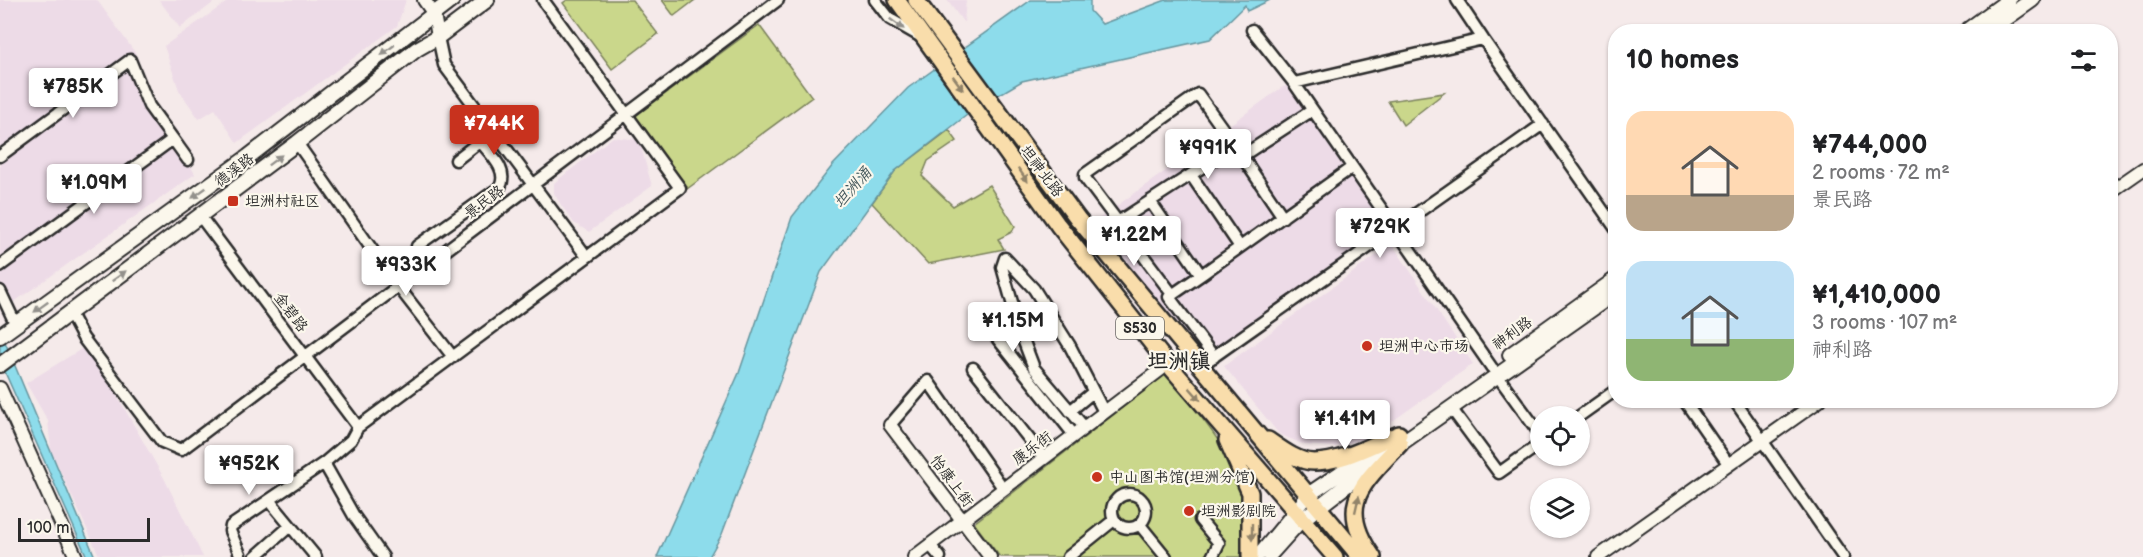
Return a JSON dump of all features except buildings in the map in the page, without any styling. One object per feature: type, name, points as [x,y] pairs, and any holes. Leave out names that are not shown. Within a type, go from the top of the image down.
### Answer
[{"type":"main road","name":"德溪路","points":[[9,330],[248,157],[452,0]]},
{"type":"main road","name":"德溪路","points":[[0,365],[297,143],[417,49],[438,37],[487,0]]},
{"type":"main road","name":"坦神北路","points":[[897,0],[933,36],[996,122],[1360,557]]},
{"type":"main road","name":"坦神北路","points":[[916,0],[933,36]]},
{"type":"main road","points":[[1976,24],[2009,0]]},
{"type":"main road","points":[[1998,24],[2032,0]]},
{"type":"main road","name":"坦神北路","points":[[996,122],[1058,225],[1168,364],[1335,557]]},
{"type":"main road","name":"神利路","points":[[1308,495],[1399,439],[1495,372],[1608,285]]},
{"type":"main road","points":[[1299,514],[1317,508],[1399,439],[1451,408],[1495,372],[1608,297]]},
{"type":"main road","points":[[1216,418],[1250,493],[1250,557]]},
{"type":"main road","points":[[1254,432],[1292,455],[1313,462],[1344,456],[1399,439]]},
{"type":"main road","points":[[1373,557],[1359,537],[1354,509],[1362,484],[1399,439]]},
{"type":"street","points":[[424,0],[434,14],[444,65],[587,257]]},
{"type":"street","points":[[240,554],[230,531],[231,526],[324,463],[351,440],[358,427],[680,188],[543,0]]},
{"type":"street","name":"景民路","points":[[69,312],[83,338],[162,442],[181,450],[304,355],[778,0]]},
{"type":"street","points":[[875,0],[890,19],[910,33],[933,36]]},
{"type":"street","points":[[1457,0],[1608,217]]},
{"type":"street","points":[[1252,30],[1294,83],[1311,111],[1530,420]]},
{"type":"street","points":[[1294,83],[1483,39]]},
{"type":"street","points":[[0,156],[130,60],[149,106],[188,160]]},
{"type":"street","points":[[1173,294],[1085,174],[1198,94],[1283,217]]},
{"type":"street","points":[[1118,222],[1191,175],[1311,111]]},
{"type":"street","points":[[1199,367],[1395,231],[1543,124]]},
{"type":"street","points":[[456,160],[493,131]]},
{"type":"street","points":[[0,266],[173,140]]},
{"type":"street","points":[[417,246],[502,182],[502,170],[480,141]]},
{"type":"street","points":[[297,143],[397,285],[453,357]]},
{"type":"street","points":[[1214,357],[1169,297],[1351,168]]},
{"type":"street","points":[[2118,186],[2143,169]]},
{"type":"street","points":[[1191,175],[1240,247]]},
{"type":"street","points":[[1150,201],[1201,275]]},
{"type":"street","points":[[463,213],[474,228]]},
{"type":"street","name":"金碧路","points":[[200,216],[358,427]]},
{"type":"street","points":[[1079,431],[1070,411],[1034,368],[1021,334],[1002,267],[1005,258],[1034,289],[1070,346],[1104,412]]},
{"type":"street","points":[[0,291],[9,330]]},
{"type":"street","points":[[988,328],[1079,431]]},
{"type":"street","name":"康乐街","points":[[914,557],[1168,364]]},
{"type":"street","points":[[973,368],[1044,458]]},
{"type":"street","points":[[890,424],[928,381],[1003,488]]},
{"type":"street","points":[[0,388],[76,557]]},
{"type":"street","points":[[1070,411],[1094,392]]},
{"type":"street","points":[[1590,408],[1608,396]]},
{"type":"street","points":[[1451,408],[1499,473],[1530,451]]},
{"type":"street","points":[[1690,408],[1729,465]]},
{"type":"street","points":[[1739,408],[1843,557]]},
{"type":"street","points":[[1598,557],[1809,408]]},
{"type":"street","name":"怡康上街","points":[[890,424],[990,557]]},
{"type":"street","points":[[324,463],[354,516],[383,557]]},
{"type":"street","points":[[1123,495],[1135,495],[1145,503],[1145,516],[1140,525],[1132,527],[1114,520],[1112,511],[1115,500],[1123,495]]},
{"type":"street","points":[[1269,557],[1299,514],[1308,495]]},
{"type":"street","points":[[269,500],[316,557]]},
{"type":"street","points":[[1257,557],[1299,514]]},
{"type":"street","points":[[1068,557],[1114,520]]},
{"type":"street","points":[[1200,520],[1219,543],[1212,557]]},
{"type":"street","points":[[1140,525],[1166,557]]},
{"type":"street","points":[[255,557],[290,526]]},
{"type":"street","points":[[930,544],[940,557]]},
{"type":"shaded area","points":[[0,0],[97,0],[136,54],[130,60],[195,174],[7,307],[0,291]]},
{"type":"shaded area","points":[[159,0],[217,0],[180,28]]},
{"type":"shaded area","points":[[230,0],[406,0],[397,26],[237,143],[215,109],[199,119],[179,90],[164,46]]},
{"type":"shaded area","points":[[947,0],[966,0],[964,23]]},
{"type":"shaded area","points":[[1294,83],[1395,231],[1199,367],[1086,228],[1281,88]]},
{"type":"shaded area","points":[[613,137],[639,140],[652,186],[589,232],[574,223],[561,205],[554,193],[554,183]]},
{"type":"shaded area","points":[[1392,244],[1473,364],[1370,437],[1335,447],[1305,445],[1279,434],[1224,366]]},
{"type":"shaded area","points":[[88,345],[164,478],[203,557],[100,557],[51,451],[48,421],[26,383]]},
{"type":"green space","points":[[567,0],[632,0],[658,34],[612,69],[563,3]]},
{"type":"green space","points":[[662,0],[695,0],[674,16]]},
{"type":"green space","points":[[759,25],[812,97],[687,189],[634,117]]},
{"type":"green space","points":[[1444,93],[1403,125],[1388,101]]},
{"type":"green space","points":[[949,130],[957,141],[928,161],[922,176],[953,206],[989,185],[1015,226],[1012,232],[998,239],[1004,249],[928,264],[872,203],[895,171]]},
{"type":"green space","points":[[1166,374],[1213,433],[1239,483],[1244,515],[1240,557],[1000,557],[974,523]]},
{"type":"water","name":"坦洲涌","points":[[1031,0],[1090,0],[1090,11],[1102,24],[1166,0],[1270,0],[1247,11],[1245,5],[1210,39],[1022,81],[976,108],[895,171],[821,272],[722,534],[709,557],[657,557],[739,373],[792,217],[833,165],[908,88]]},
{"type":"water","points":[[0,330],[95,557],[87,557],[0,361]]},
{"type":"place","name":"坦洲村社区","points":[[233,201]]},
{"type":"place","name":"坦洲中心市场","points":[[1367,346]]},
{"type":"place","name":"中山图书馆(坦洲分馆)","points":[[1097,477]]},
{"type":"place","name":"坦洲影剧院","points":[[1189,511]]},
{"type":"district","name":"坦洲镇","points":[[1179,361]]}]
